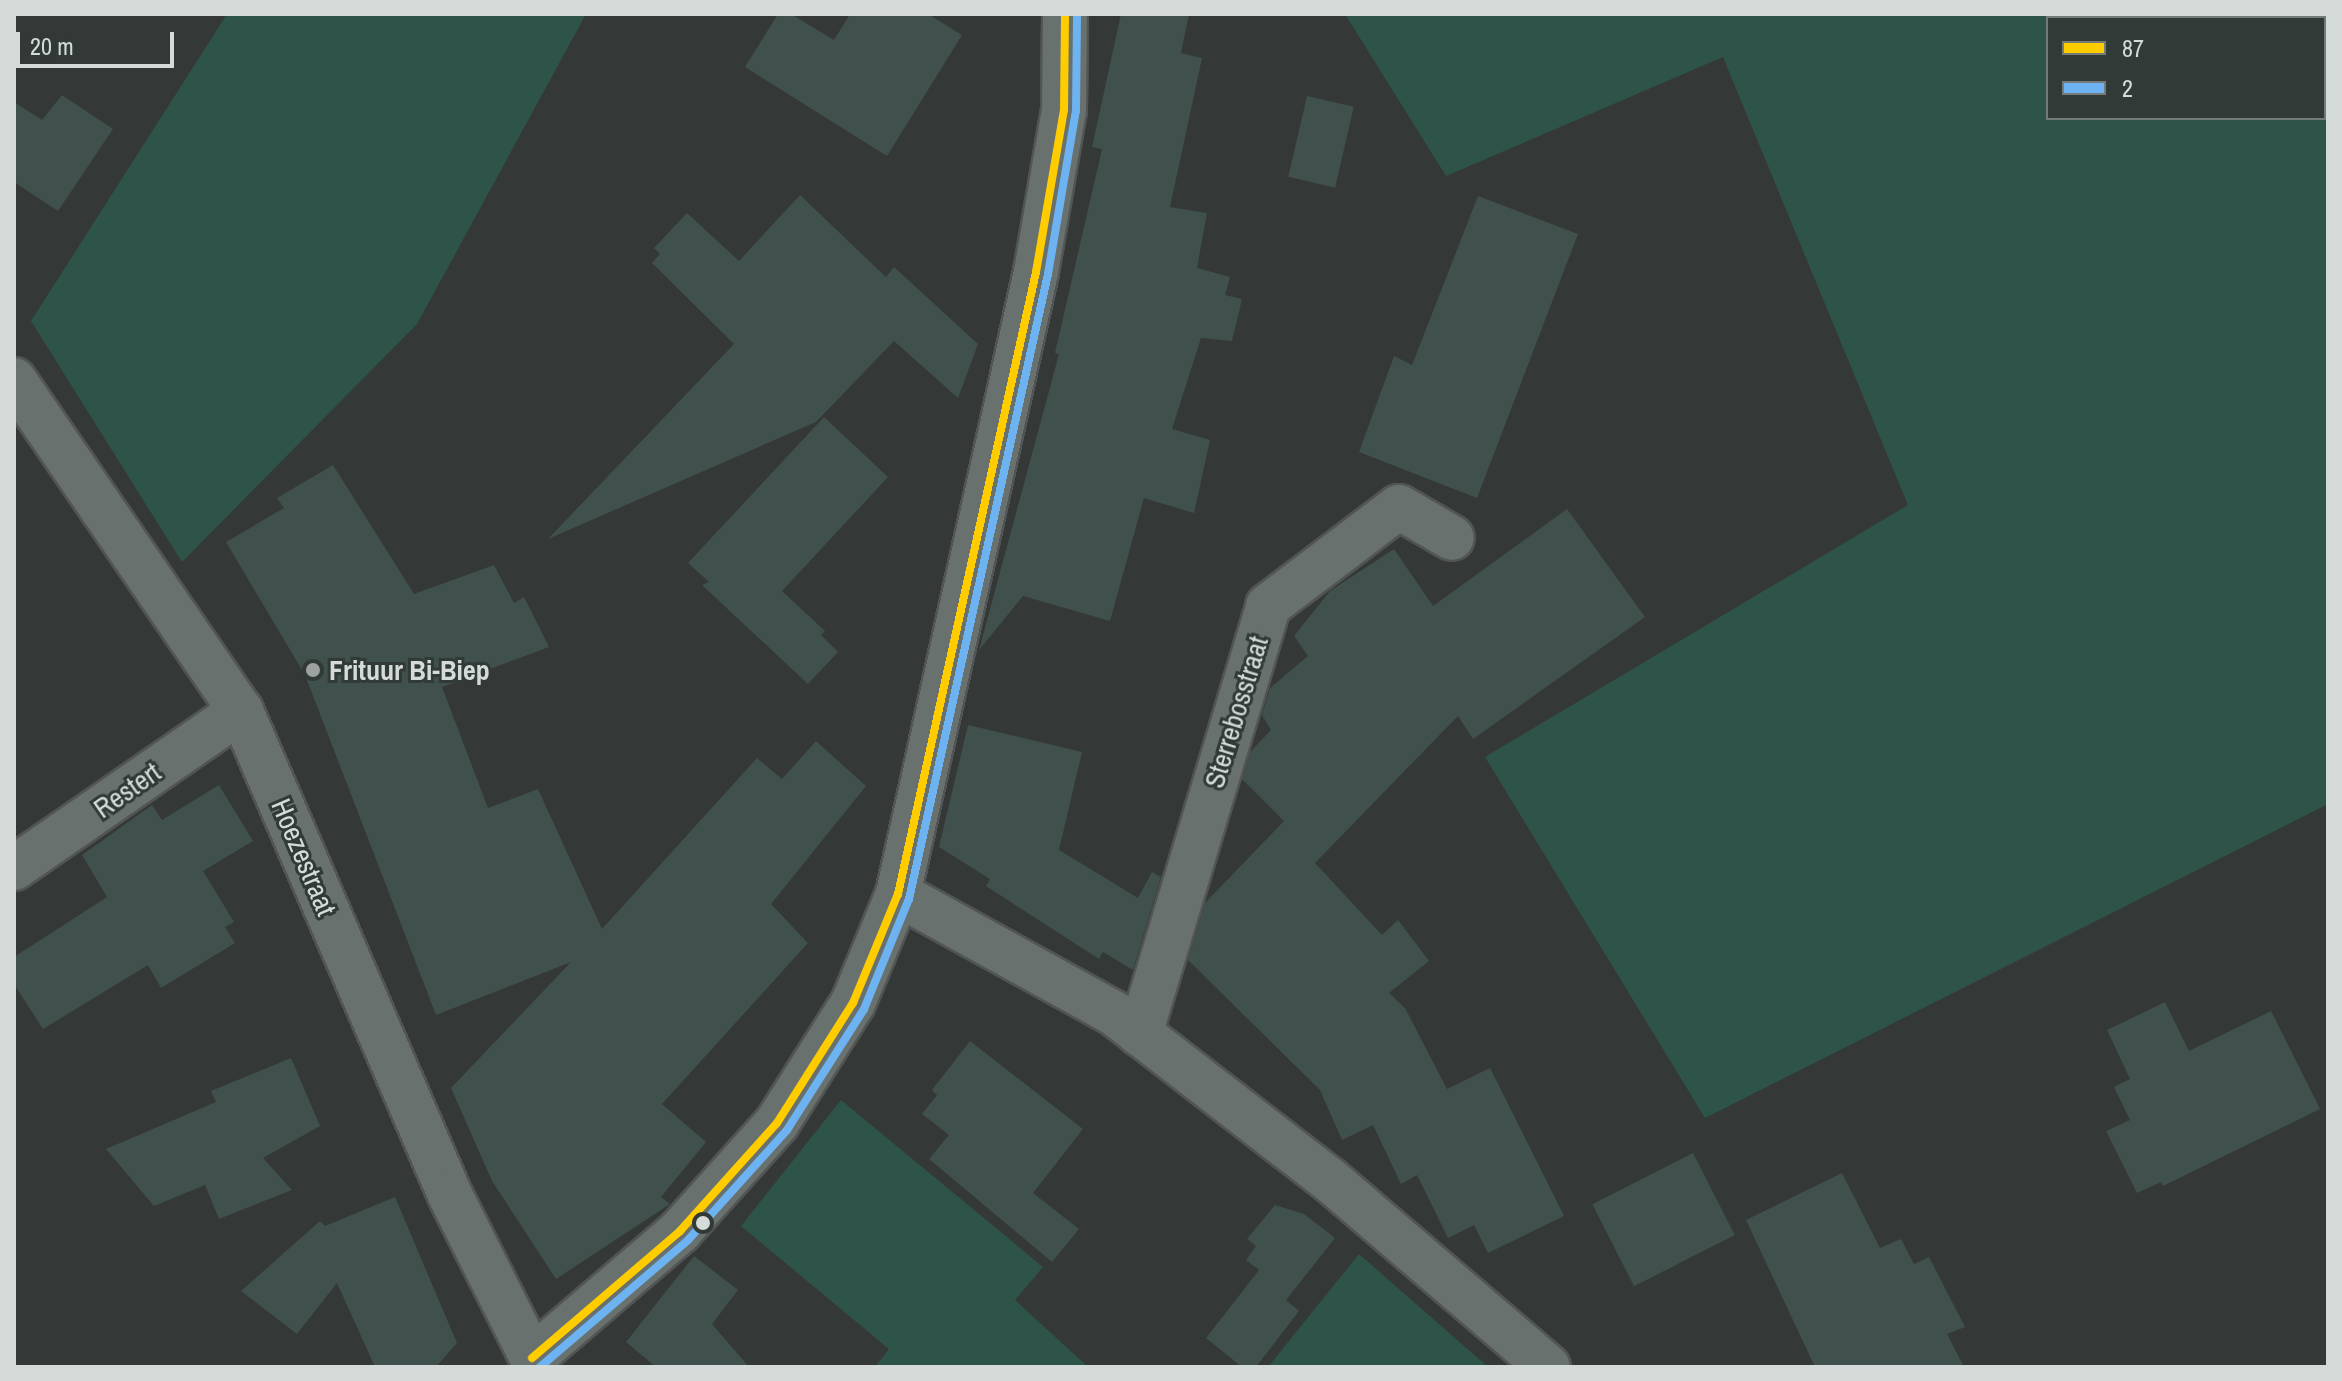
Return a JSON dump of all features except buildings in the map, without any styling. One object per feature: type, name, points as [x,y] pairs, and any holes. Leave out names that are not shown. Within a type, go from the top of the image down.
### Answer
[{"type":"street","points":[[534,1362],[680,1231],[777,1123],[853,1003],[898,894],[1036,272],[1064,110],[1065,14]]},
{"type":"street","name":"Hoezestraat","points":[[14,380],[241,711],[450,1195],[534,1362]]},
{"type":"street","name":"Sterrebosstraat","points":[[1140,1034],[1268,606],[1399,507],[1452,538]]},
{"type":"street","name":"Restert","points":[[14,868],[241,711]]},
{"type":"street","points":[[898,894],[1115,1014],[1330,1180],[1548,1367]]},
{"type":"green space","points":[[227,14],[586,14],[417,324],[182,562],[31,321]]},
{"type":"green space","points":[[1345,14],[2328,14],[2328,804],[1705,1118],[1485,757],[1908,505],[1723,57],[1446,176]]},
{"type":"green space","points":[[841,1100],[1043,1267],[1015,1300],[1088,1367],[875,1367],[889,1349],[741,1226]]},
{"type":"green space","points":[[1359,1254],[1488,1367],[1268,1367]]},
{"type":"transit line","name":"87","points":[[532,1358],[680,1231],[777,1123],[853,1003],[898,894],[1036,272],[1064,110],[1065,14]]},
{"type":"transit line","name":"2","points":[[540,1367],[688,1240],[787,1130],[864,1009],[909,899],[1048,274],[1076,111],[1077,14]]},
{"type":"place","name":"Frituur Bi-Biep","points":[[313,670]]}]
